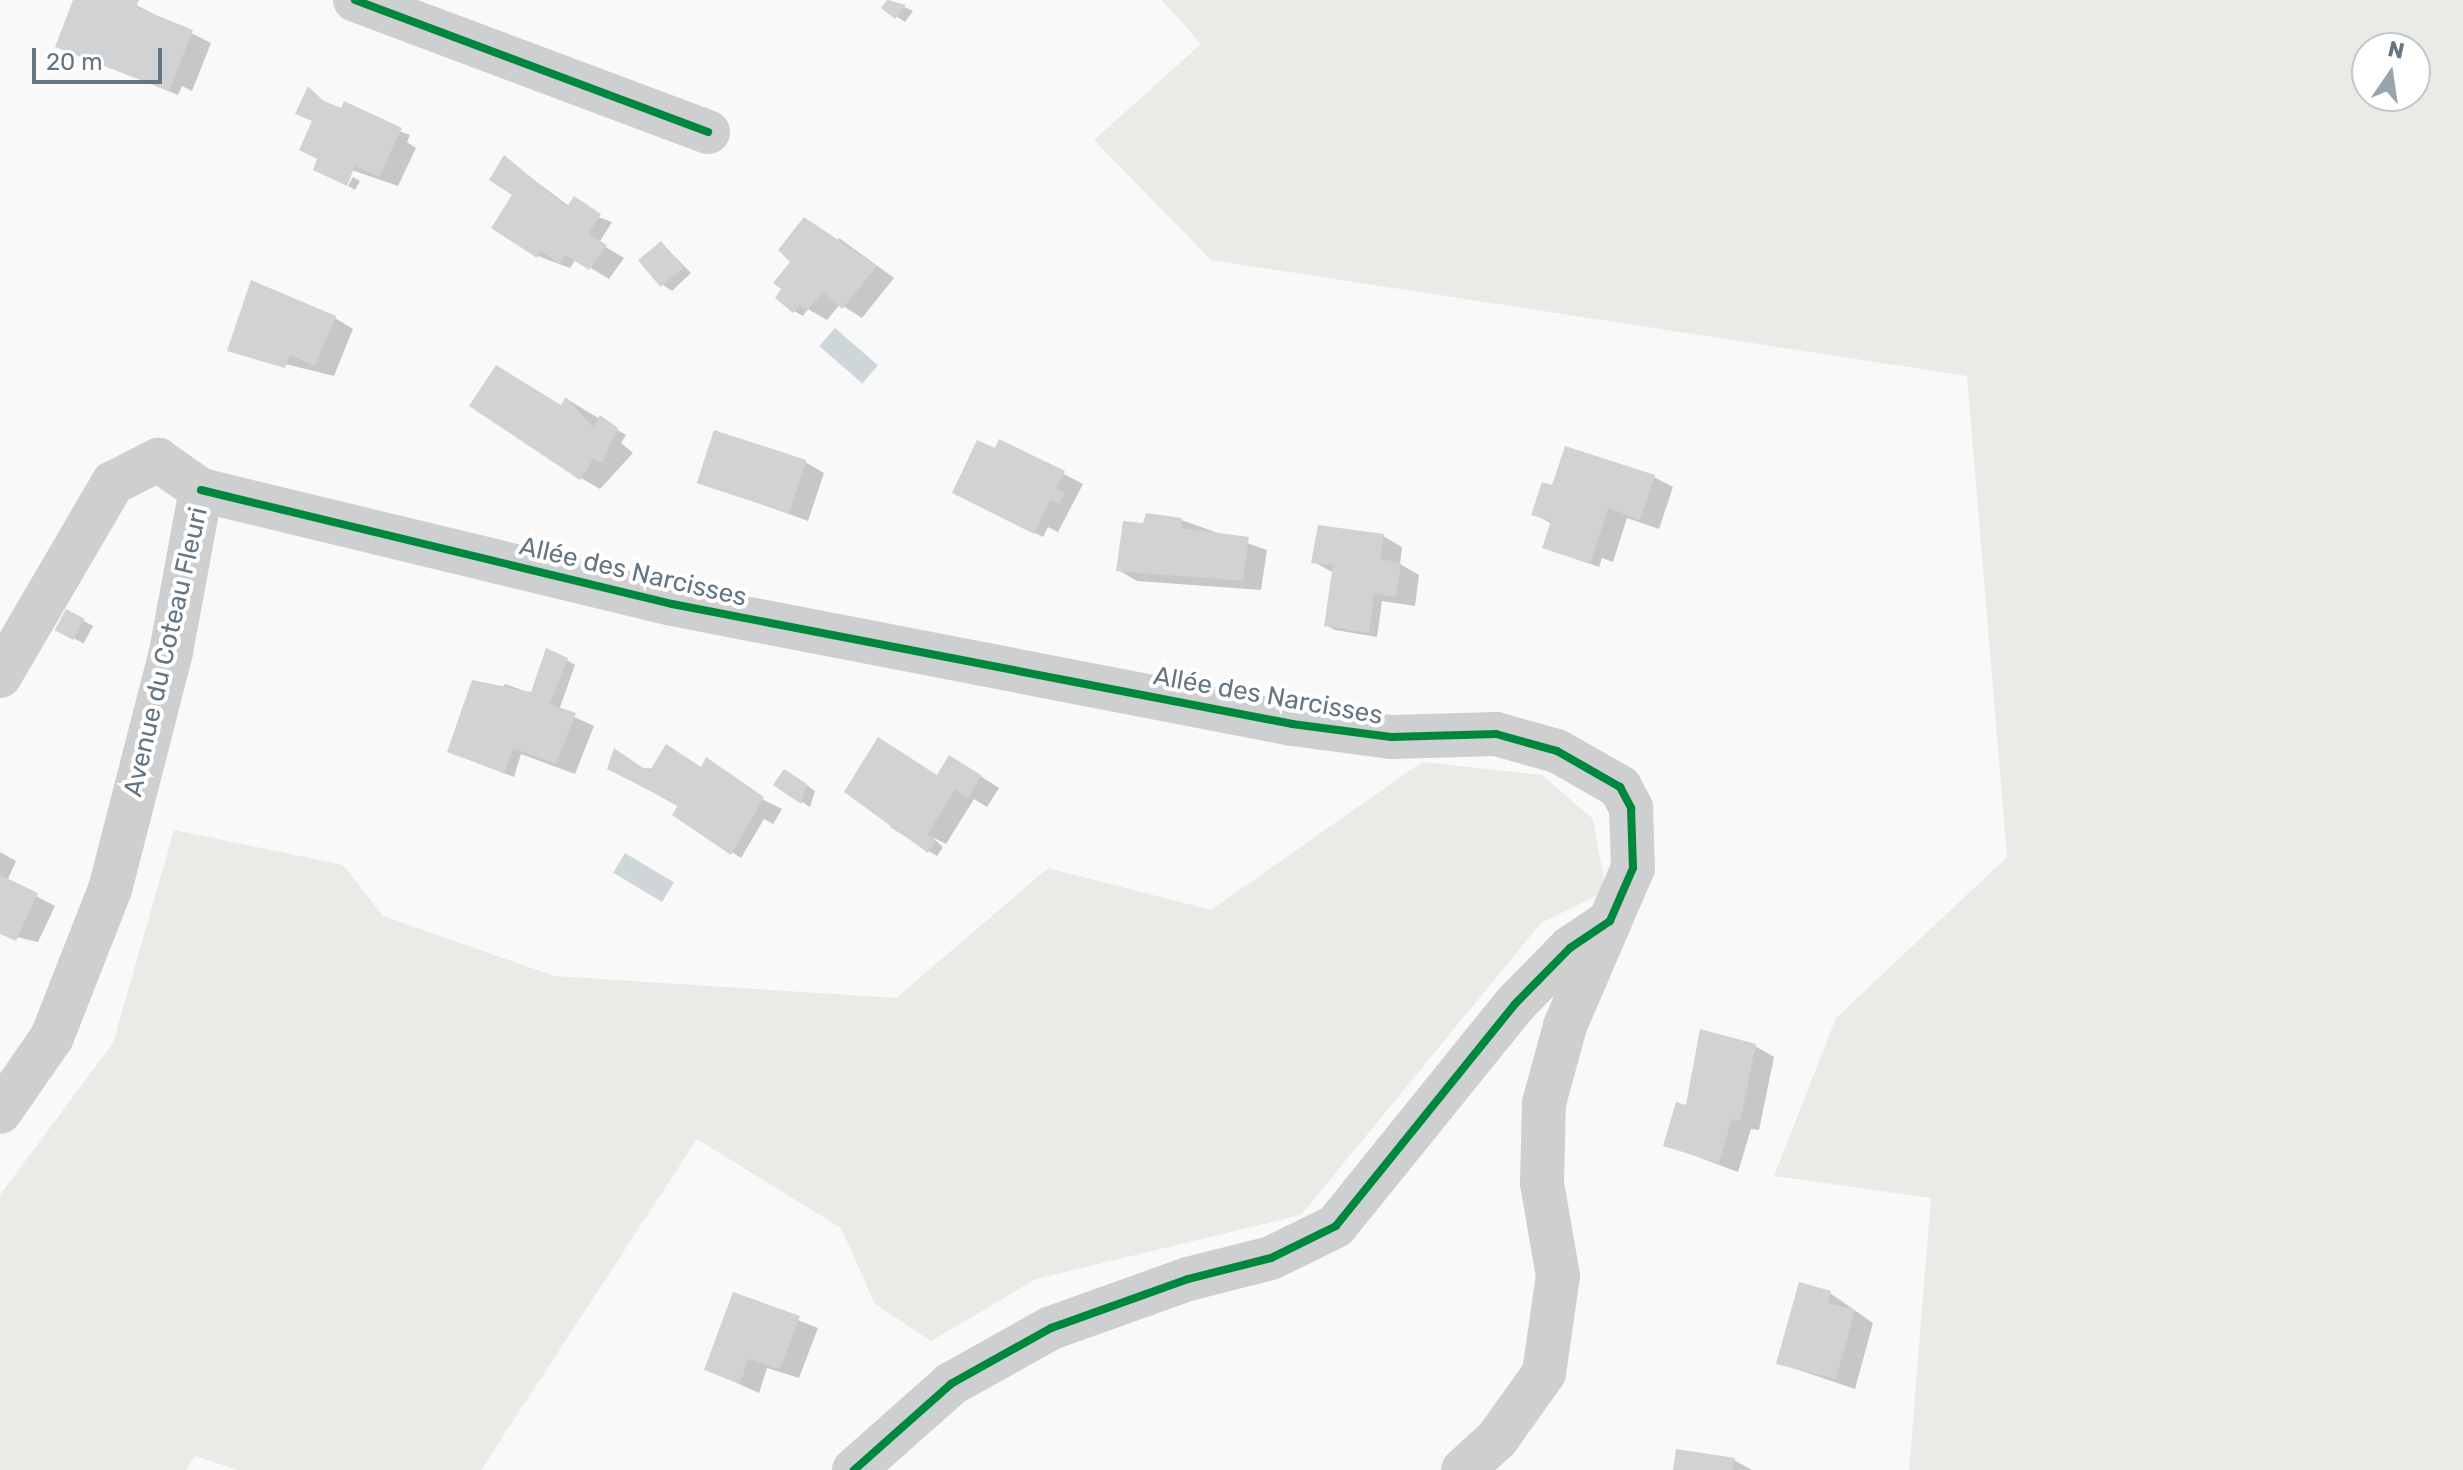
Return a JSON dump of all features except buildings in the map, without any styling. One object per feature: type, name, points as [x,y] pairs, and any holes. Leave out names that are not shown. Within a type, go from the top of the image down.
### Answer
[{"type":"street","points":[[355,0],[708,132]]},
{"type":"street","name":"Avenue du Coteau Fleuri","points":[[0,676],[113,483],[158,460],[201,490],[171,652],[110,889],[52,1037],[0,1112]]},
{"type":"street","name":"Allée des Narcisses","points":[[201,490],[672,604],[1292,724],[1391,737],[1496,734],[1557,751],[1620,787],[1631,808],[1633,868],[1565,1026],[1544,1103],[1542,1183],[1558,1276],[1544,1373],[1497,1439],[1463,1470]]},
{"type":"street","points":[[854,1470],[951,1384],[1051,1328],[1188,1279],[1271,1258],[1336,1226],[1515,1004],[1570,948],[1610,921]]},
{"type":"shaded area","points":[[1162,0],[2463,0],[2463,1470],[1909,1470],[1931,1198],[1774,1176],[1836,1018],[2007,857],[1967,376],[1211,260],[1094,140],[1201,44]]},
{"type":"shaded area","points":[[835,328],[878,365],[862,384],[819,346]]},
{"type":"shaded area","points":[[1422,762],[1542,775],[1593,819],[1606,891],[1541,923],[1301,1215],[1036,1279],[931,1341],[875,1304],[841,1228],[697,1139],[481,1470],[238,1470],[195,1456],[186,1470],[0,1470],[0,1195],[113,1043],[174,830],[343,865],[383,916],[554,976],[896,998],[1048,868],[1211,910]]},
{"type":"shaded area","points":[[625,853],[674,882],[662,902],[613,873]]},
{"type":"cycle path","points":[[355,0],[708,132]]},
{"type":"cycle path","points":[[201,490],[672,604],[1292,724],[1391,737],[1496,734],[1557,751],[1620,787],[1631,808],[1633,868],[1610,921],[1570,948],[1515,1004],[1336,1226],[1271,1258],[1188,1279],[1051,1328],[951,1384],[854,1470]]}]
